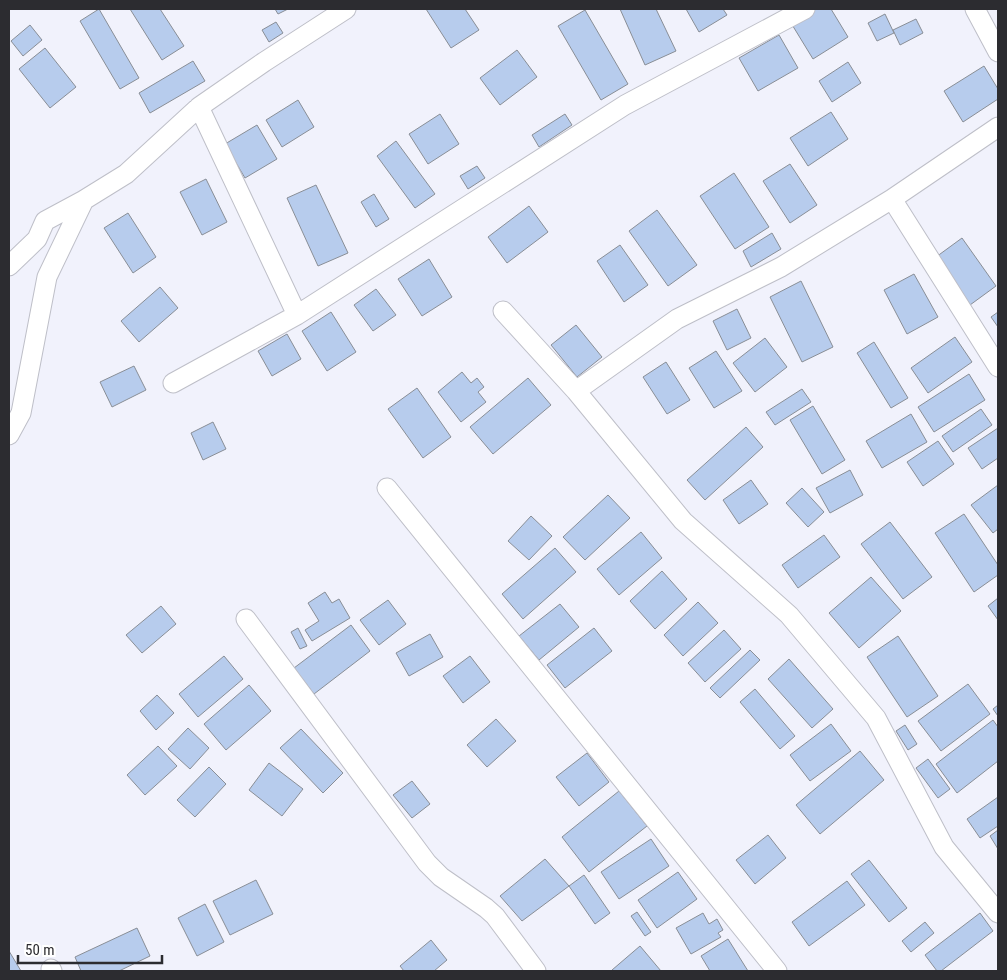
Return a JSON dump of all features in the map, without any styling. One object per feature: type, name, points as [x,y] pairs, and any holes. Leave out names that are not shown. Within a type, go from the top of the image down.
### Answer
[{"type":"street","points":[[9,266],[37,239],[45,221],[126,174],[199,107],[346,9]]},
{"type":"street","points":[[173,383],[297,315],[625,105],[805,9]]},
{"type":"street","points":[[975,9],[998,52]]},
{"type":"street","points":[[199,107],[297,315]]},
{"type":"street","points":[[576,391],[677,319],[781,267],[892,199],[998,127]]},
{"type":"street","points":[[892,199],[998,367]]},
{"type":"street","points":[[9,435],[21,413],[47,277],[84,200]]},
{"type":"street","points":[[503,311],[576,391],[683,522],[789,615],[876,718],[944,847],[998,913]]},
{"type":"street","points":[[387,488],[777,971]]},
{"type":"street","points":[[246,619],[427,862],[441,877],[495,916],[536,971]]},
{"type":"building","points":[[99,9],[139,78],[120,89],[80,21]]},
{"type":"building","points":[[130,9],[160,9],[184,46],[162,60]]},
{"type":"building","points":[[275,9],[288,9],[278,14]]},
{"type":"building","points":[[426,9],[465,9],[479,30],[451,48]]},
{"type":"building","points":[[620,9],[656,9],[676,51],[645,65]]},
{"type":"building","points":[[686,9],[723,9],[727,15],[699,32]]},
{"type":"building","points":[[814,9],[831,9],[848,37],[813,59],[791,23]]},
{"type":"building","points":[[585,10],[628,84],[601,100],[558,26]]},
{"type":"building","points":[[885,14],[894,33],[877,41],[868,23]]},
{"type":"building","points":[[916,19],[923,33],[900,45],[893,30]]},
{"type":"building","points":[[276,22],[283,33],[269,42],[262,30]]},
{"type":"building","points":[[30,25],[42,40],[23,56],[11,41]]},
{"type":"building","points":[[779,35],[798,68],[758,91],[739,58]]},
{"type":"building","points":[[45,48],[76,87],[50,108],[19,69]]},
{"type":"building","points":[[517,50],[537,77],[500,105],[480,78]]},
{"type":"building","points":[[193,61],[205,81],[150,113],[139,93]]},
{"type":"building","points":[[848,62],[861,83],[832,102],[819,81]]},
{"type":"building","points":[[984,66],[998,89],[998,99],[963,122],[944,91]]},
{"type":"building","points":[[298,100],[314,127],[282,147],[266,120]]},
{"type":"building","points":[[831,112],[848,139],[808,166],[790,138]]},
{"type":"building","points":[[440,114],[459,144],[428,164],[409,134]]},
{"type":"building","points":[[565,114],[572,125],[539,147],[532,135]]},
{"type":"building","points":[[257,125],[277,159],[245,178],[225,144]]},
{"type":"building","points":[[396,141],[435,194],[415,208],[377,156]]},
{"type":"building","points":[[790,164],[817,205],[790,223],[763,181]]},
{"type":"building","points":[[477,166],[485,178],[468,189],[460,176]]},
{"type":"building","points":[[734,173],[769,227],[735,249],[700,196]]},
{"type":"building","points":[[206,179],[227,222],[202,235],[180,192]]},
{"type":"building","points":[[316,185],[348,253],[318,266],[287,198]]},
{"type":"building","points":[[374,194],[389,219],[376,227],[361,202]]},
{"type":"building","points":[[529,206],[548,232],[507,263],[488,237]]},
{"type":"building","points":[[657,210],[697,265],[668,286],[629,231]]},
{"type":"building","points":[[128,213],[156,257],[133,273],[104,228]]},
{"type":"building","points":[[772,233],[781,249],[751,267],[743,251]]},
{"type":"building","points":[[962,238],[996,286],[970,305],[936,257]]},
{"type":"building","points":[[620,245],[648,285],[624,302],[597,261]]},
{"type":"building","points":[[429,259],[452,297],[422,316],[398,279]]},
{"type":"building","points":[[914,274],[938,317],[907,334],[884,290]]},
{"type":"building","points":[[801,281],[833,347],[802,362],[770,297]]},
{"type":"building","points":[[160,287],[178,308],[139,342],[121,321]]},
{"type":"building","points":[[376,289],[396,315],[373,331],[354,305]]},
{"type":"building","points":[[737,309],[751,338],[727,350],[713,321]]},
{"type":"building","points":[[331,312],[356,352],[327,371],[302,331]]},
{"type":"building","points":[[998,312],[998,327],[991,317]]},
{"type":"building","points":[[576,325],[602,357],[577,377],[551,345]]},
{"type":"building","points":[[287,334],[301,359],[272,376],[258,351]]},
{"type":"building","points":[[955,337],[972,362],[928,393],[911,368]]},
{"type":"building","points":[[765,338],[787,367],[755,392],[733,363]]},
{"type":"building","points":[[874,342],[908,398],[891,408],[857,353]]},
{"type":"building","points":[[716,351],[742,391],[714,408],[689,368]]},
{"type":"building","points":[[666,362],[690,400],[667,414],[643,377]]},
{"type":"building","points":[[134,366],[146,390],[112,407],[100,382]]},
{"type":"building","points":[[462,372],[471,383],[477,378],[484,387],[478,392],[486,402],[461,422],[438,392]]},
{"type":"building","points":[[969,374],[985,400],[934,432],[918,407]]},
{"type":"building","points":[[528,378],[551,405],[493,454],[470,427]]},
{"type":"building","points":[[417,388],[451,437],[423,458],[388,409]]},
{"type":"building","points":[[802,389],[811,402],[775,425],[766,412]]},
{"type":"building","points":[[813,406],[845,460],[822,474],[790,420]]},
{"type":"building","points":[[981,409],[992,425],[953,452],[942,436]]},
{"type":"building","points":[[911,414],[927,442],[882,468],[866,441]]},
{"type":"building","points":[[213,422],[226,449],[203,460],[191,433]]},
{"type":"building","points":[[746,427],[763,447],[705,500],[687,480]]},
{"type":"building","points":[[998,428],[998,458],[982,469],[968,448]]},
{"type":"building","points":[[938,441],[954,464],[923,486],[907,462]]},
{"type":"building","points":[[850,470],[863,495],[830,513],[816,488]]},
{"type":"building","points":[[751,480],[768,504],[739,524],[723,500]]},
{"type":"building","points":[[998,485],[998,529],[993,533],[971,505]]},
{"type":"building","points":[[802,488],[824,512],[808,527],[786,503]]},
{"type":"building","points":[[608,495],[630,518],[585,560],[563,537]]},
{"type":"building","points":[[964,514],[998,565],[998,575],[974,592],[935,533]]},
{"type":"building","points":[[531,516],[552,536],[529,560],[508,541]]},
{"type":"building","points":[[890,522],[932,577],[903,599],[861,544]]},
{"type":"building","points":[[641,532],[662,558],[619,595],[597,569]]},
{"type":"building","points":[[824,535],[840,557],[798,588],[782,565]]},
{"type":"building","points":[[555,548],[576,572],[523,619],[502,594]]},
{"type":"building","points":[[662,571],[687,599],[655,629],[630,601]]},
{"type":"building","points":[[871,577],[901,611],[859,648],[829,613]]},
{"type":"building","points":[[325,592],[332,603],[339,599],[350,618],[312,641],[305,630],[319,621],[308,603]]},
{"type":"building","points":[[998,598],[998,620],[988,606]]},
{"type":"building","points":[[388,600],[406,624],[379,645],[360,620]]},
{"type":"building","points":[[698,602],[718,623],[683,656],[664,635]]},
{"type":"building","points":[[560,604],[579,627],[539,660],[519,636]]},
{"type":"building","points":[[161,606],[176,624],[142,653],[126,635]]},
{"type":"building","points":[[351,625],[370,651],[314,694],[294,668]]},
{"type":"building","points":[[298,628],[307,646],[300,649],[291,632]]},
{"type":"building","points":[[594,628],[612,651],[565,688],[547,665]]},
{"type":"building","points":[[724,630],[741,649],[705,682],[688,663]]},
{"type":"building","points":[[430,634],[443,657],[409,676],[396,653]]},
{"type":"building","points":[[898,636],[938,696],[907,717],[867,657]]},
{"type":"building","points":[[750,650],[760,660],[720,698],[710,688]]},
{"type":"building","points":[[224,656],[243,679],[198,717],[179,694]]},
{"type":"building","points":[[470,656],[490,682],[463,703],[443,676]]},
{"type":"building","points":[[789,659],[833,709],[812,728],[768,679]]},
{"type":"building","points":[[968,684],[990,714],[941,751],[918,721]]},
{"type":"building","points":[[249,685],[271,711],[226,750],[204,724]]},
{"type":"building","points":[[755,689],[795,736],[780,749],[740,702]]},
{"type":"building","points":[[157,695],[174,713],[156,730],[140,711]]},
{"type":"building","points":[[998,705],[998,716],[993,709]]},
{"type":"building","points":[[496,719],[516,741],[487,767],[467,745]]},
{"type":"building","points":[[993,720],[998,727],[998,761],[957,793],[936,764]]},
{"type":"building","points":[[831,724],[851,751],[810,781],[790,755]]},
{"type":"building","points":[[905,725],[917,744],[908,750],[896,731]]},
{"type":"building","points":[[188,728],[209,748],[190,769],[168,749]]},
{"type":"building","points":[[301,729],[343,773],[323,793],[280,748]]},
{"type":"building","points":[[158,746],[177,766],[145,795],[127,775]]},
{"type":"building","points":[[860,751],[884,780],[820,834],[796,805]]},
{"type":"building","points":[[587,753],[609,782],[579,806],[556,777]]},
{"type":"building","points":[[928,759],[950,789],[938,798],[916,768]]},
{"type":"building","points":[[269,763],[303,789],[282,816],[249,790]]},
{"type":"building","points":[[209,767],[226,784],[195,817],[177,800]]},
{"type":"building","points":[[412,781],[430,804],[412,818],[393,795]]},
{"type":"building","points":[[619,791],[647,826],[589,872],[562,837]]},
{"type":"building","points":[[998,797],[998,826],[980,838],[967,819]]},
{"type":"building","points":[[998,830],[998,849],[990,836]]},
{"type":"building","points":[[768,835],[786,858],[755,884],[736,860]]},
{"type":"building","points":[[651,839],[669,866],[619,899],[601,872]]},
{"type":"building","points":[[545,859],[569,886],[522,921],[500,896]]},
{"type":"building","points":[[869,860],[907,908],[889,922],[851,874]]},
{"type":"building","points":[[678,872],[697,899],[657,928],[638,900]]},
{"type":"building","points":[[584,875],[610,913],[595,924],[569,886]]},
{"type":"building","points":[[256,880],[273,914],[230,935],[213,901]]},
{"type":"building","points":[[847,881],[865,905],[809,946],[792,922]]},
{"type":"building","points":[[205,904],[224,942],[197,956],[178,918]]},
{"type":"building","points":[[637,912],[651,932],[645,936],[631,916]]},
{"type":"building","points":[[703,913],[709,924],[717,919],[723,930],[718,933],[721,937],[691,954],[676,928]]},
{"type":"building","points":[[980,913],[993,931],[941,971],[937,971],[925,955]]},
{"type":"building","points":[[925,922],[934,933],[911,952],[902,941]]},
{"type":"building","points":[[137,928],[150,956],[119,971],[81,971],[75,957]]},
{"type":"building","points":[[728,939],[748,971],[710,971],[701,956]]},
{"type":"building","points":[[431,940],[447,960],[434,971],[404,971],[400,966]]},
{"type":"building","points":[[640,946],[661,971],[612,970]]},
{"type":"building","points":[[9,951],[21,971],[9,971]]}]
